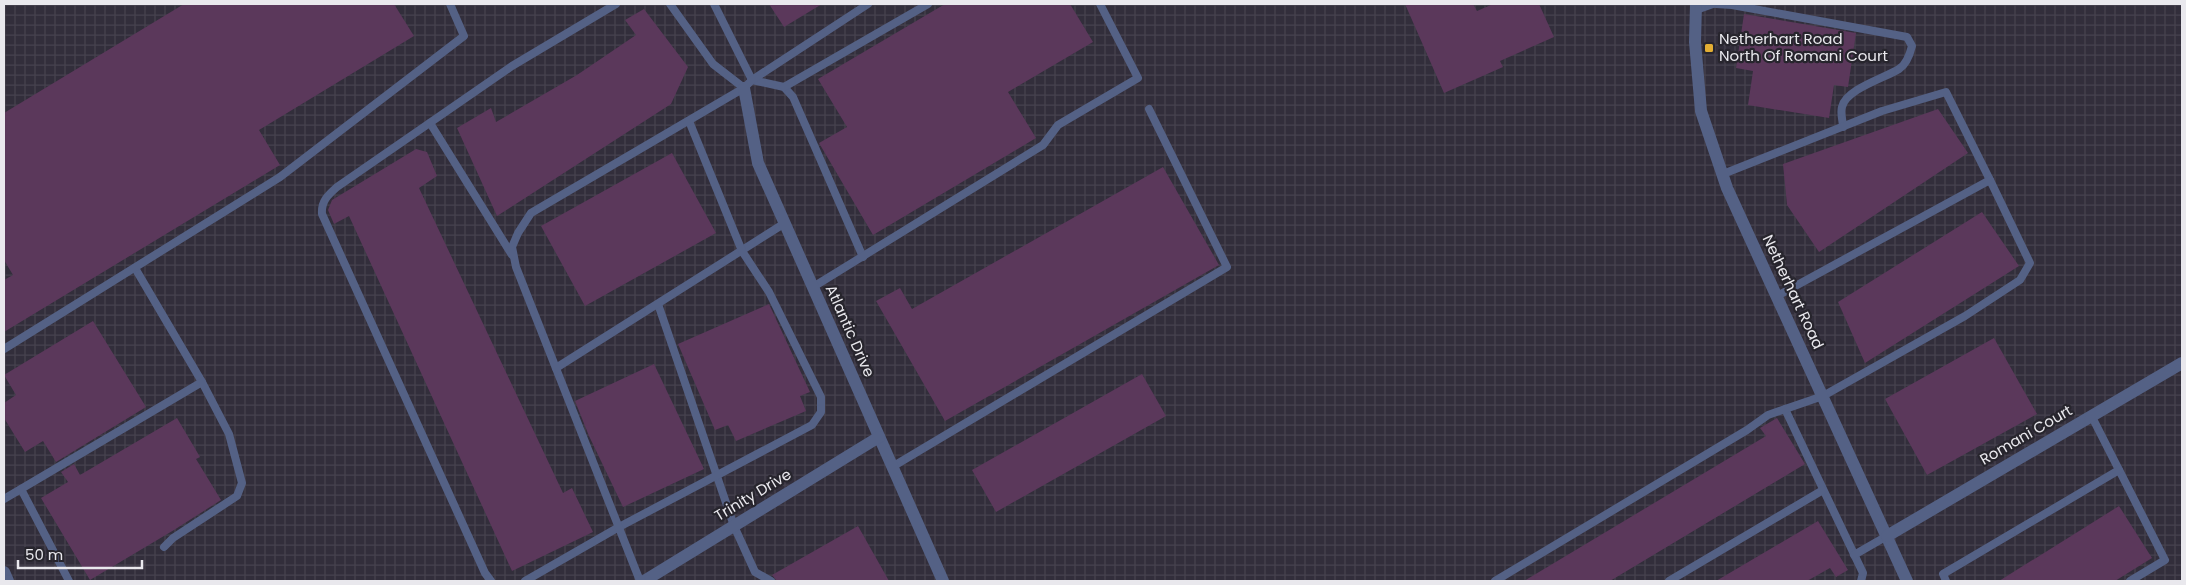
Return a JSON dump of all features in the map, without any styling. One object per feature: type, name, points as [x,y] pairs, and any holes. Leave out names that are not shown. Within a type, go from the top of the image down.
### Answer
[{"type":"street","name":"Netherhart Road","points":[[1696,7],[1695,42],[1701,111],[1723,174],[1907,581]]},
{"type":"street","name":"Atlantic Drive","points":[[748,84],[758,162],[943,581]]},
{"type":"street","name":"Romani Court","points":[[1887,536],[2091,415],[2182,364]]},
{"type":"street","name":"Trinity Drive","points":[[642,581],[880,437]]},
{"type":"street","points":[[4,572],[8,581]]},
{"type":"lane","points":[[4,349],[280,177],[464,36],[450,4]]},
{"type":"lane","points":[[491,581],[485,573],[322,214],[321,205],[332,191],[512,66],[616,4]]},
{"type":"lane","points":[[670,4],[713,64],[748,84],[784,87],[928,4]]},
{"type":"lane","points":[[714,4],[748,84]]},
{"type":"lane","points":[[642,581],[619,528],[516,267],[512,247],[518,233],[531,213],[689,121],[868,4]]},
{"type":"lane","points":[[813,287],[1043,145],[1058,125],[1138,78],[1100,4]]},
{"type":"lane","points":[[1696,7],[1732,4],[1907,37],[1912,46],[1910,56],[1900,68],[1874,80],[1846,98],[1842,108],[1843,127]]},
{"type":"lane","points":[[784,87],[793,97],[862,257]]},
{"type":"lane","points":[[1495,581],[1747,430],[1768,415],[1823,396],[1966,316],[2020,280],[2030,263],[1946,92],[1882,111],[1723,174]]},
{"type":"lane","points":[[892,466],[1227,267],[1149,109]]},
{"type":"lane","points":[[525,581],[619,528],[812,425],[821,412],[821,397],[770,292],[742,251],[689,121]]},
{"type":"lane","points":[[430,123],[514,259]]},
{"type":"lane","points":[[1777,296],[1990,180]]},
{"type":"lane","points":[[556,368],[785,223]]},
{"type":"lane","points":[[135,268],[202,382],[229,434],[242,483],[237,496],[173,538],[164,547]]},
{"type":"lane","points":[[658,304],[734,526],[755,572],[754,581]]},
{"type":"lane","points":[[4,499],[202,382]]},
{"type":"lane","points":[[1785,409],[1862,573],[1861,581]]},
{"type":"lane","points":[[2091,415],[2165,560],[2130,581]]},
{"type":"lane","points":[[1946,581],[1943,574],[2119,470]]},
{"type":"lane","points":[[21,489],[69,581]]},
{"type":"lane","points":[[1669,581],[1823,490]]},
{"type":"lane","points":[[1854,555],[1887,536]]},
{"type":"lane","points":[[755,572],[771,581]]},
{"type":"shaded area","points":[[4,4],[2182,4],[2182,581],[4,581]]},
{"type":"building","points":[[184,4],[394,4],[414,36],[259,130],[280,165],[4,332],[4,280],[13,275],[4,260],[4,113]]},
{"type":"building","points":[[769,4],[822,4],[784,27]]},
{"type":"building","points":[[945,4],[1070,4],[1093,42],[1008,92],[1036,138],[873,235],[819,143],[847,127],[818,79]]},
{"type":"building","points":[[1405,4],[1473,4],[1477,11],[1493,4],[1539,4],[1554,37],[1500,61],[1503,67],[1444,93]]},
{"type":"building","points":[[644,9],[688,67],[671,104],[497,216],[457,128],[491,108],[496,122],[577,75],[636,35],[625,20]]},
{"type":"building","points":[[1744,14],[1856,33],[1848,87],[1834,85],[1829,118],[1748,105],[1753,71],[1736,68]]},
{"type":"building","points":[[1938,109],[1968,153],[1819,252],[1787,205],[1783,164]]},
{"type":"building","points":[[416,149],[427,152],[437,176],[419,188],[563,493],[572,488],[593,532],[512,571],[349,216],[334,224],[328,210],[332,200]]},
{"type":"building","points":[[672,153],[716,233],[585,306],[541,226]]},
{"type":"building","points":[[1163,167],[1219,265],[945,421],[876,301],[900,288],[912,309]]},
{"type":"building","points":[[1982,212],[2019,266],[1865,363],[1838,302]]},
{"type":"building","points":[[769,304],[810,392],[800,396],[806,411],[736,441],[728,425],[715,430],[678,344]]},
{"type":"building","points":[[93,321],[146,407],[56,462],[43,441],[25,452],[4,418],[4,403],[16,395],[4,375]]},
{"type":"building","points":[[1994,338],[2037,414],[1927,475],[1885,399]]},
{"type":"building","points":[[654,364],[704,469],[623,507],[589,436],[575,401]]},
{"type":"building","points":[[1142,374],[1166,416],[996,512],[972,470]]},
{"type":"building","points":[[177,418],[200,457],[196,459],[221,500],[90,580],[41,498],[68,482],[61,472],[74,464],[80,475]]},
{"type":"building","points":[[1777,418],[1805,464],[1610,581],[1524,581],[1766,436],[1760,428]]},
{"type":"building","points":[[2119,506],[2152,558],[2115,581],[1999,581]]},
{"type":"building","points":[[1818,521],[1848,570],[1836,577],[1830,568],[1807,581],[1716,581]]},
{"type":"building","points":[[858,526],[889,581],[777,581],[772,575]]},
{"type":"place","name":"Netherhart Road North Of Romani Court","points":[[1709,48]]}]
